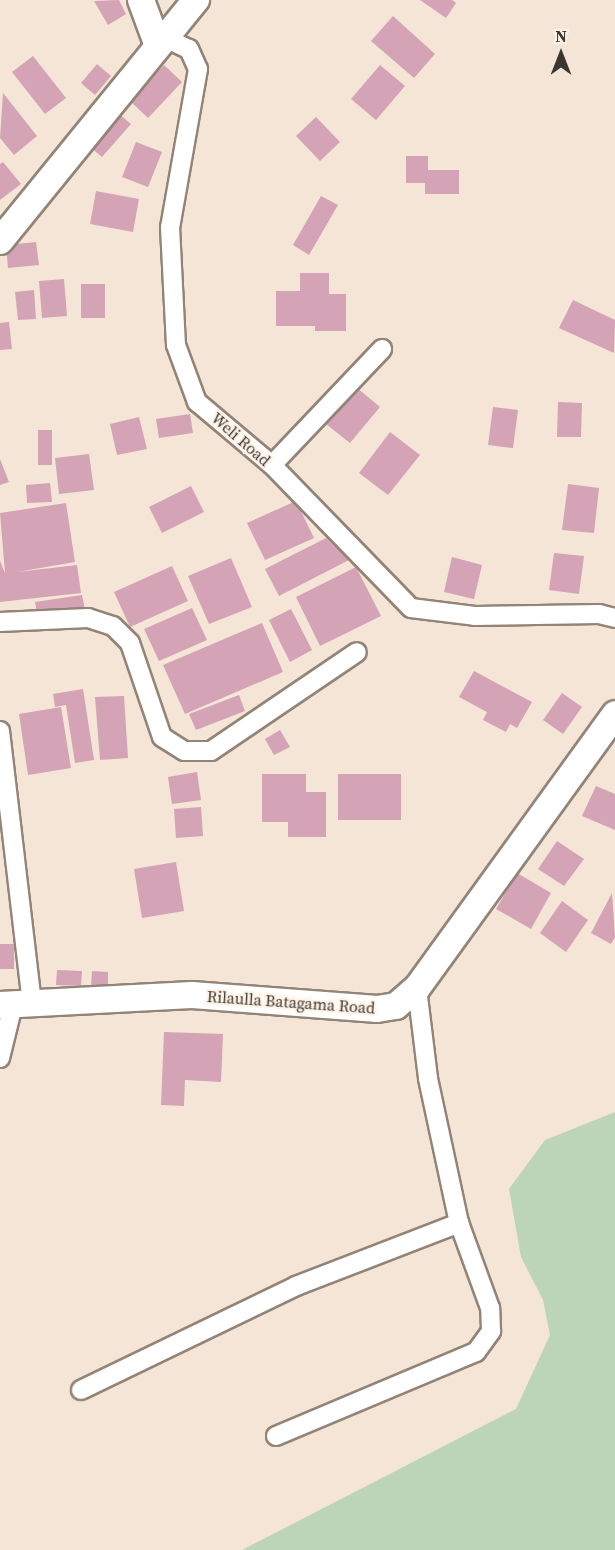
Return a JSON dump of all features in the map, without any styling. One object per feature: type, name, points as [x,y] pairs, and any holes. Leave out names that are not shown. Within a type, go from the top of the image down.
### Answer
[{"type":"street","points":[[141,0],[162,42]]},
{"type":"street","points":[[0,241],[196,0]]},
{"type":"street","name":"Weli Road","points":[[162,42],[189,49],[198,69],[170,227],[176,345],[197,402],[272,465],[411,608],[475,616],[599,614],[615,618]]},
{"type":"street","points":[[272,465],[382,349]]},
{"type":"street","points":[[0,622],[88,618],[113,626],[130,643],[162,737],[184,751],[211,751],[357,652]]},
{"type":"street","name":"Rilaulla Batagama Road","points":[[15,1005],[192,995],[377,1010],[396,1006],[417,988],[615,714]]},
{"type":"street","points":[[0,731],[15,1005],[0,1058]]},
{"type":"street","points":[[276,1436],[476,1352],[491,1331],[490,1308],[459,1223],[428,1078],[417,988]]},
{"type":"street","points":[[81,1390],[296,1287],[459,1223]]},
{"type":"green space","points":[[615,1112],[615,1550],[242,1550],[516,1409],[550,1335],[543,1300],[521,1257],[509,1189],[545,1140]]},
{"type":"building","points":[[119,0],[126,14],[108,25],[94,1]]},
{"type":"building","points":[[420,0],[452,0],[456,3],[446,18]]},
{"type":"building","points":[[393,16],[435,54],[414,78],[371,41]]},
{"type":"building","points":[[33,56],[66,98],[45,114],[12,72]]},
{"type":"building","points":[[97,64],[111,76],[95,95],[81,83]]},
{"type":"building","points":[[164,65],[182,82],[148,118],[130,101]]},
{"type":"building","points":[[380,65],[405,86],[376,120],[351,99]]},
{"type":"building","points":[[3,93],[37,136],[14,155],[0,138]]},
{"type":"building","points":[[118,113],[131,124],[102,157],[90,147]]},
{"type":"building","points":[[316,117],[340,142],[320,161],[296,136]]},
{"type":"building","points":[[136,142],[162,152],[148,187],[122,177]]},
{"type":"building","points":[[406,156],[428,156],[428,170],[459,170],[459,194],[425,194],[425,183],[406,183]]},
{"type":"building","points":[[3,162],[21,184],[0,200],[0,164]]},
{"type":"building","points":[[96,191],[139,199],[133,232],[90,224]]},
{"type":"building","points":[[321,196],[338,205],[309,255],[293,245]]},
{"type":"building","points":[[36,242],[39,265],[8,268],[6,245]]},
{"type":"building","points":[[300,273],[329,273],[329,294],[346,294],[346,331],[315,331],[315,326],[276,326],[276,291],[300,291]]},
{"type":"building","points":[[64,279],[67,316],[42,318],[39,281]]},
{"type":"building","points":[[81,284],[105,284],[105,318],[81,318]]},
{"type":"building","points":[[34,290],[36,319],[18,320],[15,292]]},
{"type":"building","points":[[573,300],[615,320],[614,353],[559,328]]},
{"type":"building","points":[[9,322],[12,349],[0,350],[0,323]]},
{"type":"building","points":[[356,387],[380,407],[350,443],[326,424]]},
{"type":"building","points":[[558,402],[582,403],[581,437],[557,437]]},
{"type":"building","points":[[493,407],[518,410],[513,448],[488,445]]},
{"type":"building","points":[[190,414],[193,433],[159,438],[156,419]]},
{"type":"building","points":[[139,417],[147,449],[117,455],[110,424]]},
{"type":"building","points":[[38,430],[52,430],[52,465],[38,465]]},
{"type":"building","points":[[390,432],[420,455],[388,495],[359,473]]},
{"type":"building","points":[[89,454],[94,490],[59,494],[55,458]]},
{"type":"building","points":[[0,459],[9,482],[0,485]]},
{"type":"building","points":[[50,483],[52,502],[27,503],[26,485]]},
{"type":"building","points":[[568,484],[599,488],[594,533],[562,530]]},
{"type":"building","points":[[191,486],[204,512],[162,533],[149,507]]},
{"type":"building","points":[[296,501],[314,538],[265,560],[247,523]]},
{"type":"building","points":[[66,503],[75,562],[17,572],[77,565],[81,593],[0,602],[0,561],[5,573],[0,513]]},
{"type":"building","points":[[326,538],[349,560],[279,596],[265,569]]},
{"type":"building","points":[[554,553],[584,556],[579,594],[549,590]]},
{"type":"building","points":[[452,557],[482,565],[474,599],[444,592]]},
{"type":"building","points":[[231,558],[252,607],[209,624],[188,576]]},
{"type":"building","points":[[172,566],[188,601],[130,627],[114,592]]},
{"type":"building","points":[[356,567],[381,616],[320,646],[296,597]]},
{"type":"building","points":[[82,595],[85,610],[38,618],[35,602]]},
{"type":"building","points":[[192,608],[207,640],[159,661],[144,629]]},
{"type":"building","points":[[291,609],[312,650],[290,662],[269,620]]},
{"type":"building","points":[[262,623],[283,672],[185,714],[163,665]]},
{"type":"building","points":[[474,671],[532,702],[517,728],[510,724],[506,732],[483,720],[487,712],[459,697]]},
{"type":"building","points":[[83,689],[94,760],[75,763],[66,705],[55,707],[53,694]]},
{"type":"building","points":[[562,693],[582,707],[563,734],[543,720]]},
{"type":"building","points":[[239,695],[245,711],[196,730],[189,714]]},
{"type":"building","points":[[124,696],[128,758],[100,760],[95,697]]},
{"type":"building","points":[[61,707],[71,768],[28,775],[19,714]]},
{"type":"building","points":[[280,730],[290,747],[274,755],[265,739]]},
{"type":"building","points":[[197,772],[201,800],[172,804],[168,777]]},
{"type":"building","points":[[262,774],[306,774],[306,792],[326,792],[326,837],[288,837],[288,822],[262,822]]},
{"type":"building","points":[[338,774],[401,774],[401,820],[338,820]]},
{"type":"building","points":[[596,786],[615,794],[615,830],[582,816]]},
{"type":"building","points":[[201,807],[203,836],[176,838],[174,809]]},
{"type":"building","points":[[557,841],[584,859],[564,886],[538,869]]},
{"type":"building","points":[[176,862],[184,911],[142,918],[134,869]]},
{"type":"building","points":[[517,873],[551,893],[531,929],[496,909]]},
{"type":"building","points":[[612,893],[615,937],[611,944],[591,933]]},
{"type":"building","points":[[562,901],[588,920],[566,952],[540,933]]},
{"type":"building","points":[[0,944],[14,944],[14,969],[0,969]]},
{"type":"building","points":[[57,970],[82,971],[81,986],[56,985]]},
{"type":"building","points":[[92,971],[108,972],[108,986],[91,986]]},
{"type":"building","points":[[164,1032],[223,1034],[221,1082],[185,1080],[184,1106],[161,1105]]}]
